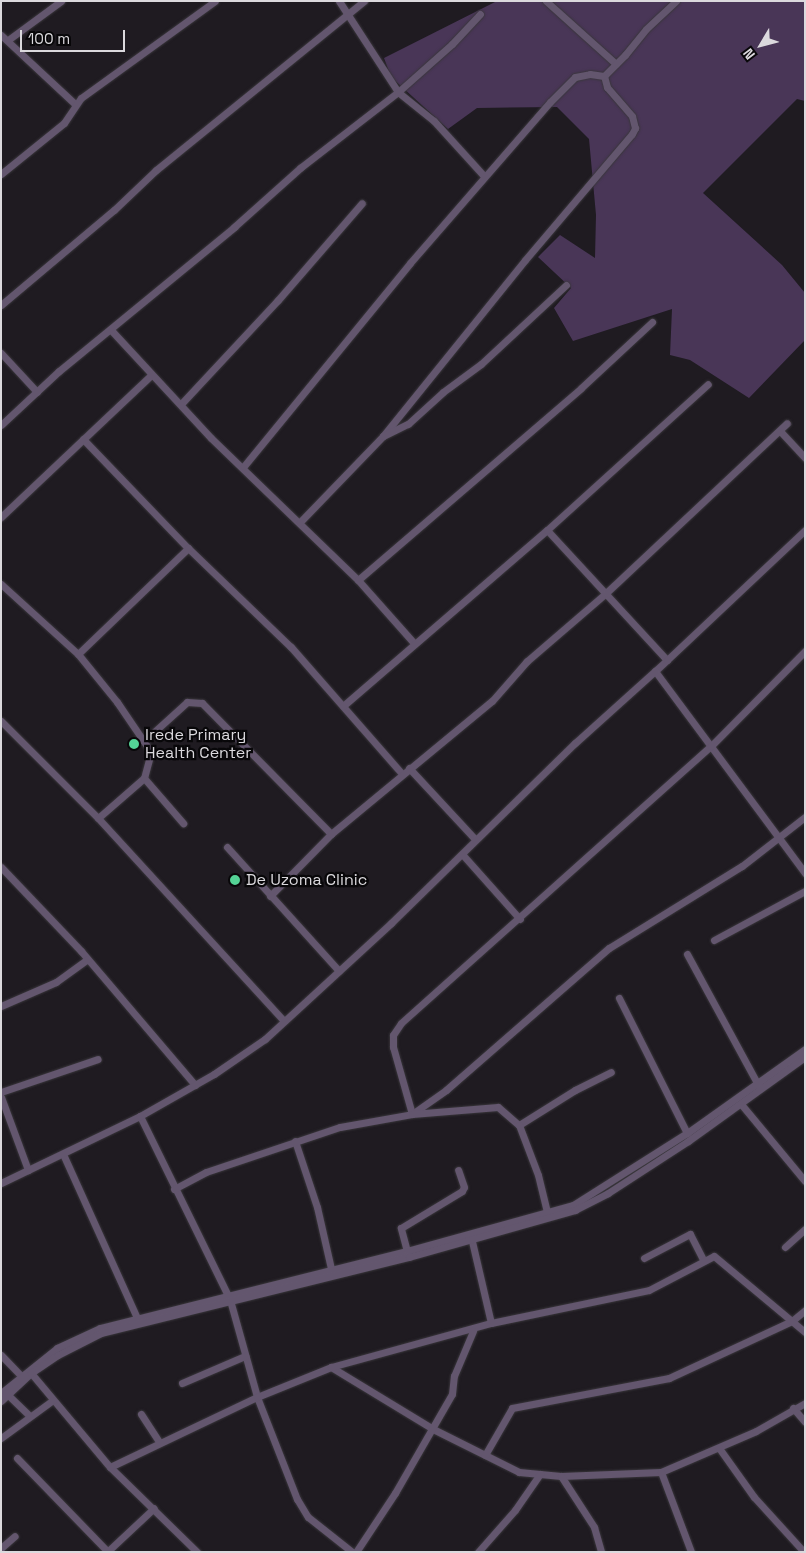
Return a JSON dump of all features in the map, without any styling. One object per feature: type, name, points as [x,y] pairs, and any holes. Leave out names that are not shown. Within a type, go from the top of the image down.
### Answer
[{"type":"street","points":[[8,40],[60,1]]},
{"type":"street","points":[[1,174],[64,123],[74,113],[75,104],[215,1]]},
{"type":"street","points":[[339,1],[398,92],[434,122],[484,176]]},
{"type":"street","points":[[1,305],[114,210],[156,170],[364,1]]},
{"type":"street","points":[[546,1],[616,64]]},
{"type":"street","points":[[244,466],[484,176],[566,84],[582,75],[604,76],[646,29],[676,1]]},
{"type":"street","points":[[1,424],[300,168],[398,92],[452,44],[480,14]]},
{"type":"street","points":[[1,35],[75,104]]},
{"type":"street","points":[[300,522],[383,436],[525,260],[632,134],[635,128],[632,116],[607,87],[604,76]]},
{"type":"street","points":[[181,404],[278,300],[362,203]]},
{"type":"street","points":[[383,436],[408,424],[443,392],[481,364],[566,285]]},
{"type":"street","points":[[358,580],[581,388],[652,322]]},
{"type":"street","points":[[111,330],[151,375],[212,438],[244,466],[358,580],[414,643]]},
{"type":"street","points":[[1,353],[37,392]]},
{"type":"street","points":[[1,517],[151,375]]},
{"type":"street","points":[[343,706],[547,530],[708,384]]},
{"type":"street","points":[[270,896],[330,834],[408,768],[492,701],[527,662],[606,593],[787,423]]},
{"type":"street","points":[[780,431],[805,458]]},
{"type":"street","points":[[83,439],[188,548],[291,647],[402,774]]},
{"type":"street","points":[[547,530],[667,660]]},
{"type":"street","points":[[1,1183],[140,1116],[195,1085],[265,1039],[340,971],[476,839],[805,530]]},
{"type":"street","points":[[78,654],[188,548]]},
{"type":"street","points":[[1,584],[78,654],[144,740],[150,752],[144,778],[98,818]]},
{"type":"street","points":[[412,1114],[396,1063],[393,1035],[401,1023],[520,919],[711,746],[805,651]]},
{"type":"street","points":[[655,672],[805,873]]},
{"type":"street","points":[[144,740],[187,702],[202,703],[330,834]]},
{"type":"street","points":[[1,721],[98,818],[284,1021]]},
{"type":"street","points":[[408,768],[476,839]]},
{"type":"street","points":[[144,778],[183,823]]},
{"type":"street","points":[[412,1114],[446,1090],[609,948],[696,896],[780,839],[805,817]]},
{"type":"street","points":[[227,847],[340,971]]},
{"type":"street","points":[[462,854],[520,919]]},
{"type":"street","points":[[1,867],[88,960],[195,1085]]},
{"type":"street","points":[[714,940],[805,892]]},
{"type":"street","points":[[687,954],[758,1085]]},
{"type":"street","points":[[1,1006],[56,982],[88,960]]},
{"type":"street","points":[[619,998],[688,1133]]},
{"type":"street","points":[[548,1215],[573,1205],[604,1188],[758,1085],[805,1049]]},
{"type":"street","points":[[1,1401],[4,1393],[20,1375],[75,1338],[138,1319],[408,1254],[548,1215],[575,1210],[608,1193],[741,1104],[805,1057]]},
{"type":"street","points":[[1,1092],[98,1059]]},
{"type":"street","points":[[519,1125],[575,1090],[611,1072]]},
{"type":"street","points":[[1,1097],[28,1170]]},
{"type":"street","points":[[741,1104],[805,1181]]},
{"type":"street","points":[[174,1189],[206,1172],[340,1127],[412,1114],[498,1107],[519,1125],[538,1175],[548,1215]]},
{"type":"street","points":[[140,1116],[228,1297],[257,1397],[301,1505],[308,1517],[352,1552]]},
{"type":"street","points":[[295,1141],[317,1207],[332,1272]]},
{"type":"street","points":[[63,1154],[138,1319]]},
{"type":"street","points":[[408,1254],[401,1228],[462,1191],[464,1186],[458,1170]]},
{"type":"street","points":[[785,1247],[805,1229]]},
{"type":"street","points":[[644,1258],[690,1234],[703,1259]]},
{"type":"street","points":[[471,1237],[491,1324]]},
{"type":"street","points":[[110,1467],[159,1442],[257,1397],[331,1366],[472,1331],[491,1324],[649,1290],[703,1259],[714,1256],[805,1332]]},
{"type":"street","points":[[484,1455],[512,1408],[664,1380],[792,1321],[805,1310]]},
{"type":"street","points":[[4,1393],[31,1373],[77,1344],[138,1319]]},
{"type":"street","points":[[356,1552],[433,1429],[452,1394],[454,1376],[472,1331]]},
{"type":"street","points":[[1,1354],[20,1375]]},
{"type":"street","points":[[182,1383],[245,1356]]},
{"type":"street","points":[[331,1366],[433,1429],[519,1472],[561,1476],[661,1472],[756,1431],[793,1408],[805,1403]]},
{"type":"street","points":[[31,1373],[110,1467],[154,1508],[196,1552]]},
{"type":"street","points":[[4,1393],[30,1416]]},
{"type":"street","points":[[1,1438],[53,1400]]},
{"type":"street","points":[[793,1408],[805,1422]]},
{"type":"street","points":[[141,1414],[159,1442]]},
{"type":"street","points":[[719,1448],[754,1497],[804,1552]]},
{"type":"street","points":[[17,1458],[107,1551],[154,1508]]},
{"type":"street","points":[[661,1472],[691,1552]]},
{"type":"street","points":[[478,1552],[515,1510],[540,1474]]},
{"type":"street","points":[[561,1476],[594,1527],[599,1551]]},
{"type":"street","points":[[1,1548],[14,1536]]},
{"type":"shaded area","points":[[497,1],[805,1],[805,101],[797,99],[703,193],[782,265],[805,293],[805,340],[749,398],[690,360],[670,355],[672,309],[573,341],[554,308],[571,288],[538,257],[560,235],[595,258],[596,215],[589,139],[557,107],[477,108],[448,129],[391,77],[384,58]]},
{"type":"place","name":"Irede Primary Health Center","points":[[134,744]]},
{"type":"place","name":"De Uzoma Clinic","points":[[235,880]]}]
